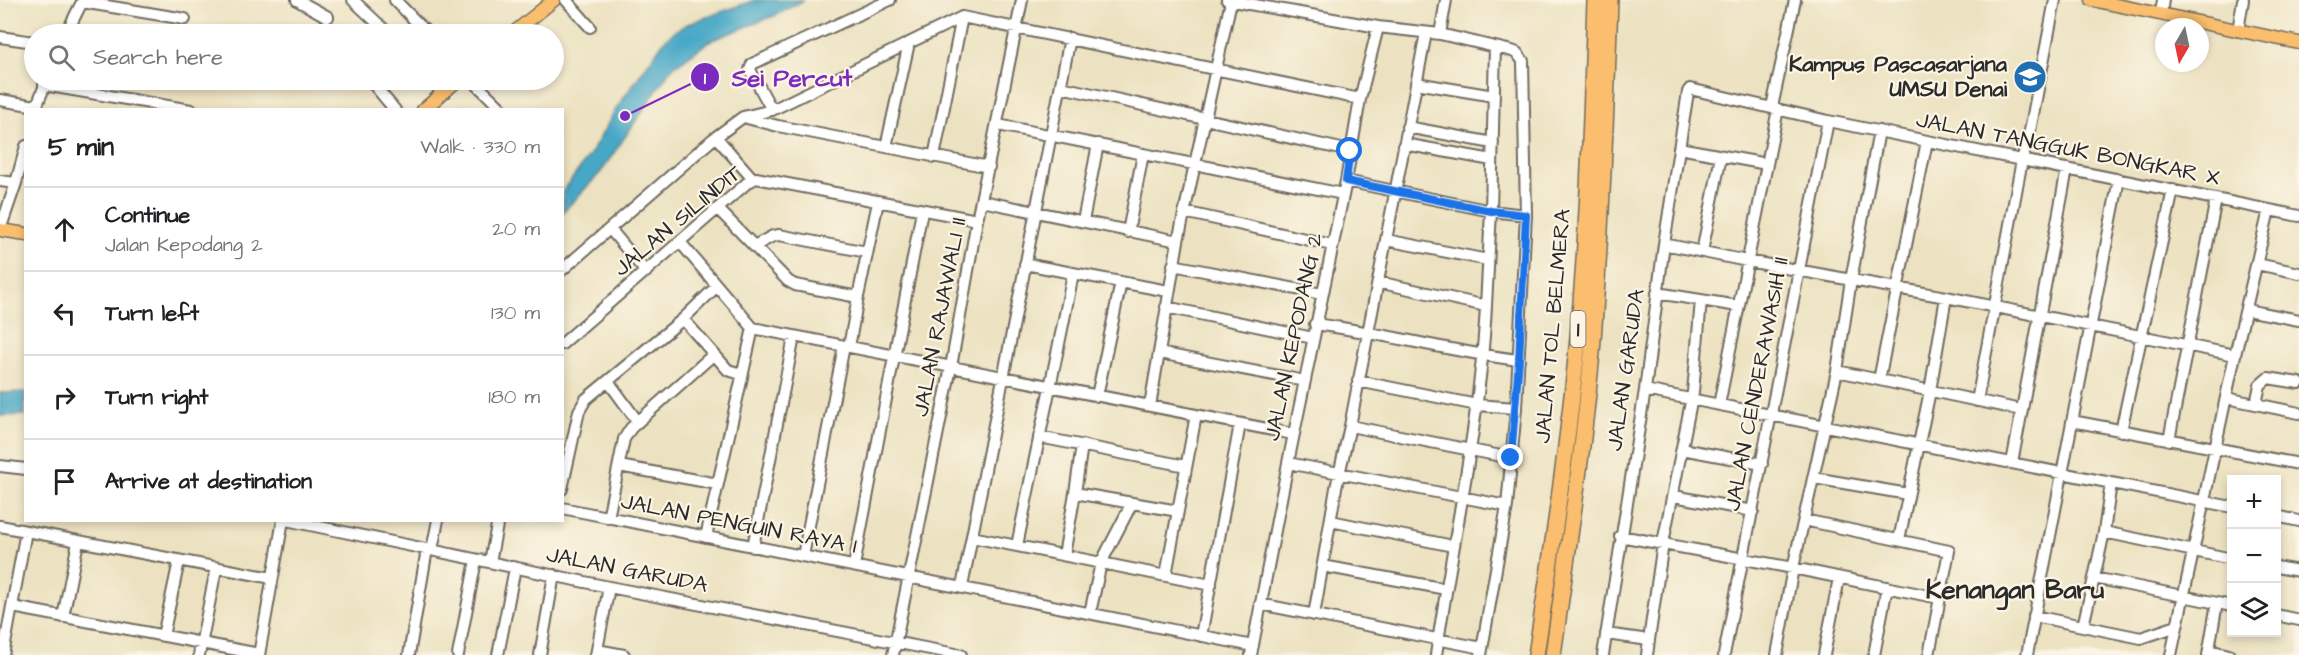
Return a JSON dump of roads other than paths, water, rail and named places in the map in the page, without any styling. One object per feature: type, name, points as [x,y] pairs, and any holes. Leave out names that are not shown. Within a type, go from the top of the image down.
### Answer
[{"type":"highway","name":"JALAN TOL BELMERA","points":[[1536,655],[1561,491],[1576,357],[1587,194],[1595,0]]},
{"type":"highway","name":"JALAN TOL BELMERA","points":[[1553,655],[1577,491],[1591,356],[1603,192],[1610,0]]},
{"type":"main road","points":[[524,24],[554,0]]},
{"type":"main road","points":[[2092,0],[2299,44]]},
{"type":"main road","points":[[425,108],[445,90]]},
{"type":"main road","points":[[0,230],[24,234]]},
{"type":"street","points":[[297,0],[328,17]]},
{"type":"street","points":[[353,0],[378,24]]},
{"type":"street","points":[[395,0],[418,24]]},
{"type":"street","points":[[566,0],[590,27]]},
{"type":"street","points":[[772,110],[750,70],[751,65],[890,0]]},
{"type":"street","name":"JALAN RAJAWALI II","points":[[893,655],[1022,0]]},
{"type":"street","points":[[1227,0],[1258,2],[1378,27],[1440,34],[1517,53],[1523,61],[1526,215],[1516,408],[1507,506],[1482,651],[1260,604]]},
{"type":"street","points":[[1440,34],[1446,0]]},
{"type":"street","points":[[1719,405],[1767,164],[1795,0]]},
{"type":"street","points":[[1977,401],[2055,0]]},
{"type":"street","points":[[2161,13],[2163,0]]},
{"type":"street","points":[[2238,31],[2243,0]]},
{"type":"street","points":[[71,24],[82,1],[185,19]]},
{"type":"street","points":[[1149,406],[1173,265],[1203,118],[1218,69],[1231,1]]},
{"type":"street","points":[[934,157],[962,17]]},
{"type":"street","points":[[564,268],[716,137],[743,117],[772,110],[962,17],[1360,99]]},
{"type":"street","name":"JALAN KEPODANG 2","points":[[1252,651],[1293,434],[1346,181],[1360,99],[1378,27]]},
{"type":"street","points":[[1314,615],[1426,33]]},
{"type":"street","points":[[0,37],[24,41]]},
{"type":"street","points":[[962,588],[1070,38]]},
{"type":"street","points":[[886,147],[909,43]]},
{"type":"street","points":[[1436,655],[1484,356],[1491,211],[1495,47]]},
{"type":"street","points":[[1416,82],[1494,96]]},
{"type":"street","points":[[1061,87],[1350,151]]},
{"type":"street","points":[[0,100],[35,108],[42,90]]},
{"type":"street","points":[[87,90],[181,108]]},
{"type":"street","points":[[378,90],[393,108]]},
{"type":"street","points":[[482,90],[501,108]]},
{"type":"street","name":"JALAN TANGGUK BONGKAR X","points":[[1689,90],[1927,141],[2025,153],[2067,169],[2299,216]]},
{"type":"street","name":"JALAN GARUDA","points":[[1603,655],[1689,90]]},
{"type":"street","points":[[743,117],[778,126],[989,166]]},
{"type":"street","name":"JALAN CENDERAWASIH II","points":[[1724,655],[1828,121]]},
{"type":"street","points":[[998,125],[1343,194]]},
{"type":"street","points":[[1407,127],[1493,143]]},
{"type":"street","points":[[1777,655],[1793,568],[1837,371],[1851,280],[1879,131]]},
{"type":"street","points":[[716,137],[753,179]]},
{"type":"street","points":[[1879,380],[1927,141]]},
{"type":"street","points":[[1083,221],[1098,144]]},
{"type":"street","points":[[1404,144],[1492,160]]},
{"type":"street","points":[[1679,148],[1767,164]]},
{"type":"street","points":[[0,230],[24,154]]},
{"type":"street","points":[[1128,232],[1143,154]]},
{"type":"street","points":[[1701,252],[1721,156]]},
{"type":"street","points":[[2012,463],[2067,169]]},
{"type":"street","name":"JALAN SILINDIT","points":[[564,342],[753,179],[758,178],[977,220]]},
{"type":"street","points":[[2027,655],[2119,179]]},
{"type":"street","points":[[0,181],[16,183]]},
{"type":"street","points":[[1346,181],[1491,211],[1526,215]]},
{"type":"street","points":[[2121,431],[2173,190]]},
{"type":"street","points":[[2169,440],[2217,199]]},
{"type":"street","points":[[982,201],[1178,241]]},
{"type":"street","points":[[803,556],[878,202]]},
{"type":"street","points":[[718,209],[788,281],[795,285],[858,297]]},
{"type":"street","points":[[2172,655],[2235,355],[2269,210]]},
{"type":"street","points":[[854,566],[922,211]]},
{"type":"street","points":[[1184,212],[1332,244]]},
{"type":"street","points":[[610,229],[646,272]]},
{"type":"street","points":[[754,246],[779,235],[867,252]]},
{"type":"street","points":[[1386,240],[1488,260]]},
{"type":"street","points":[[680,242],[753,328],[1293,434]]},
{"type":"street","points":[[1664,244],[1994,306],[2235,355]]},
{"type":"street","points":[[1025,264],[1168,291]]},
{"type":"street","points":[[2257,264],[2299,273]]},
{"type":"street","points":[[1173,265],[1322,294]]},
{"type":"street","points":[[1017,546],[1039,437],[1052,386],[1073,273]]},
{"type":"street","points":[[1097,396],[1121,282]]},
{"type":"street","points":[[1378,282],[1486,306]]},
{"type":"street","points":[[564,480],[579,411],[586,399],[683,319],[717,286]]},
{"type":"street","points":[[1657,293],[1738,306]]},
{"type":"street","points":[[1899,540],[1930,392],[1946,297]]},
{"type":"street","points":[[1647,655],[1664,543],[1693,392],[1701,300]]},
{"type":"street","points":[[1166,307],[1313,338]]},
{"type":"street","points":[[2246,310],[2299,320]]},
{"type":"street","points":[[683,319],[728,370],[741,374]]},
{"type":"street","points":[[1316,324],[1368,331],[1484,356],[1519,360]]},
{"type":"street","points":[[706,537],[753,328]]},
{"type":"street","points":[[753,546],[794,337]]},
{"type":"street","points":[[1159,353],[1305,381]]},
{"type":"street","points":[[608,518],[624,439],[638,422],[714,354]]},
{"type":"street","points":[[1837,371],[2021,410]]},
{"type":"street","points":[[2256,404],[2260,385],[2268,378],[2299,383]]},
{"type":"street","points":[[608,381],[638,422]]},
{"type":"street","points":[[1358,381],[1477,405],[1516,408]]},
{"type":"street","points":[[1645,390],[2227,506]]},
{"type":"street","points":[[2226,398],[2299,413]]},
{"type":"street","points":[[1166,575],[1196,415]]},
{"type":"street","points":[[2072,421],[2299,464]]},
{"type":"street","points":[[1202,636],[1240,424]]},
{"type":"street","points":[[1350,426],[1511,458]]},
{"type":"street","points":[[1039,437],[1186,466]]},
{"type":"street","points":[[1064,555],[1082,445]]},
{"type":"street","points":[[1682,449],[1762,465]]},
{"type":"street","points":[[1288,463],[1507,506]]},
{"type":"street","points":[[0,466],[24,469]]},
{"type":"street","points":[[619,466],[718,484]]},
{"type":"street","points":[[1814,478],[1908,494]]},
{"type":"street","points":[[2083,626],[2104,532],[2111,483]]},
{"type":"street","points":[[1075,493],[1178,511]]},
{"type":"street","points":[[1674,496],[1753,511]]},
{"type":"street","points":[[1090,613],[1101,563],[1132,503]]},
{"type":"street","name":"JALAN PENGUIN RAYA I","points":[[564,508],[1202,636],[1252,651]]},
{"type":"street","points":[[2281,517],[2299,521]]},
{"type":"street","points":[[1804,520],[1949,551],[1929,655]]},
{"type":"street","points":[[1331,521],[1454,546]]},
{"type":"street","points":[[13,607],[259,655],[285,522]]},
{"type":"street","name":"JALAN GARUDA","points":[[295,522],[609,588],[961,655]]},
{"type":"street","points":[[409,655],[437,522]]},
{"type":"street","points":[[490,562],[498,522]]},
{"type":"street","points":[[0,526],[272,578]]},
{"type":"street","points":[[3,655],[26,531]]},
{"type":"street","points":[[2104,532],[2227,558]]},
{"type":"street","points":[[1620,536],[1744,558],[1940,598]]},
{"type":"street","points":[[972,537],[1211,585]]},
{"type":"street","points":[[63,617],[78,542]]},
{"type":"street","points":[[459,655],[476,560]]},
{"type":"street","points":[[163,636],[178,561]]},
{"type":"street","points":[[1323,566],[1446,589]]},
{"type":"street","points":[[498,655],[515,568]]},
{"type":"street","points":[[2281,568],[2299,571]]},
{"type":"street","points":[[199,655],[216,569]]},
{"type":"street","points":[[540,655],[554,576]]},
{"type":"street","points":[[1824,655],[1839,578]]},
{"type":"street","points":[[2094,578],[2227,605]]},
{"type":"street","points":[[1874,655],[1887,587]]},
{"type":"street","points":[[609,588],[596,652],[624,655]]},
{"type":"street","points":[[2217,603],[2208,653],[2229,655]]},
{"type":"street","points":[[2034,616],[2141,638],[2177,626]]},
{"type":"street","points":[[2281,616],[2299,620]]},
{"type":"street","points":[[1606,634],[1650,640]]},
{"type":"water","points":[[755,0],[804,0],[776,15],[710,41],[671,69],[601,172],[564,211],[564,190],[591,153],[618,106],[664,41],[676,30]]},
{"type":"water","points":[[24,392],[24,415],[0,416],[0,393]]},
{"type":"place","name":"Kampus Pascasarjana UMSU Denai","points":[[2030,77]]},
{"type":"place","name":"Sei Percut","points":[[625,116]]},
{"type":"district","name":"Kenangan Baru","points":[[2015,590]]}]
